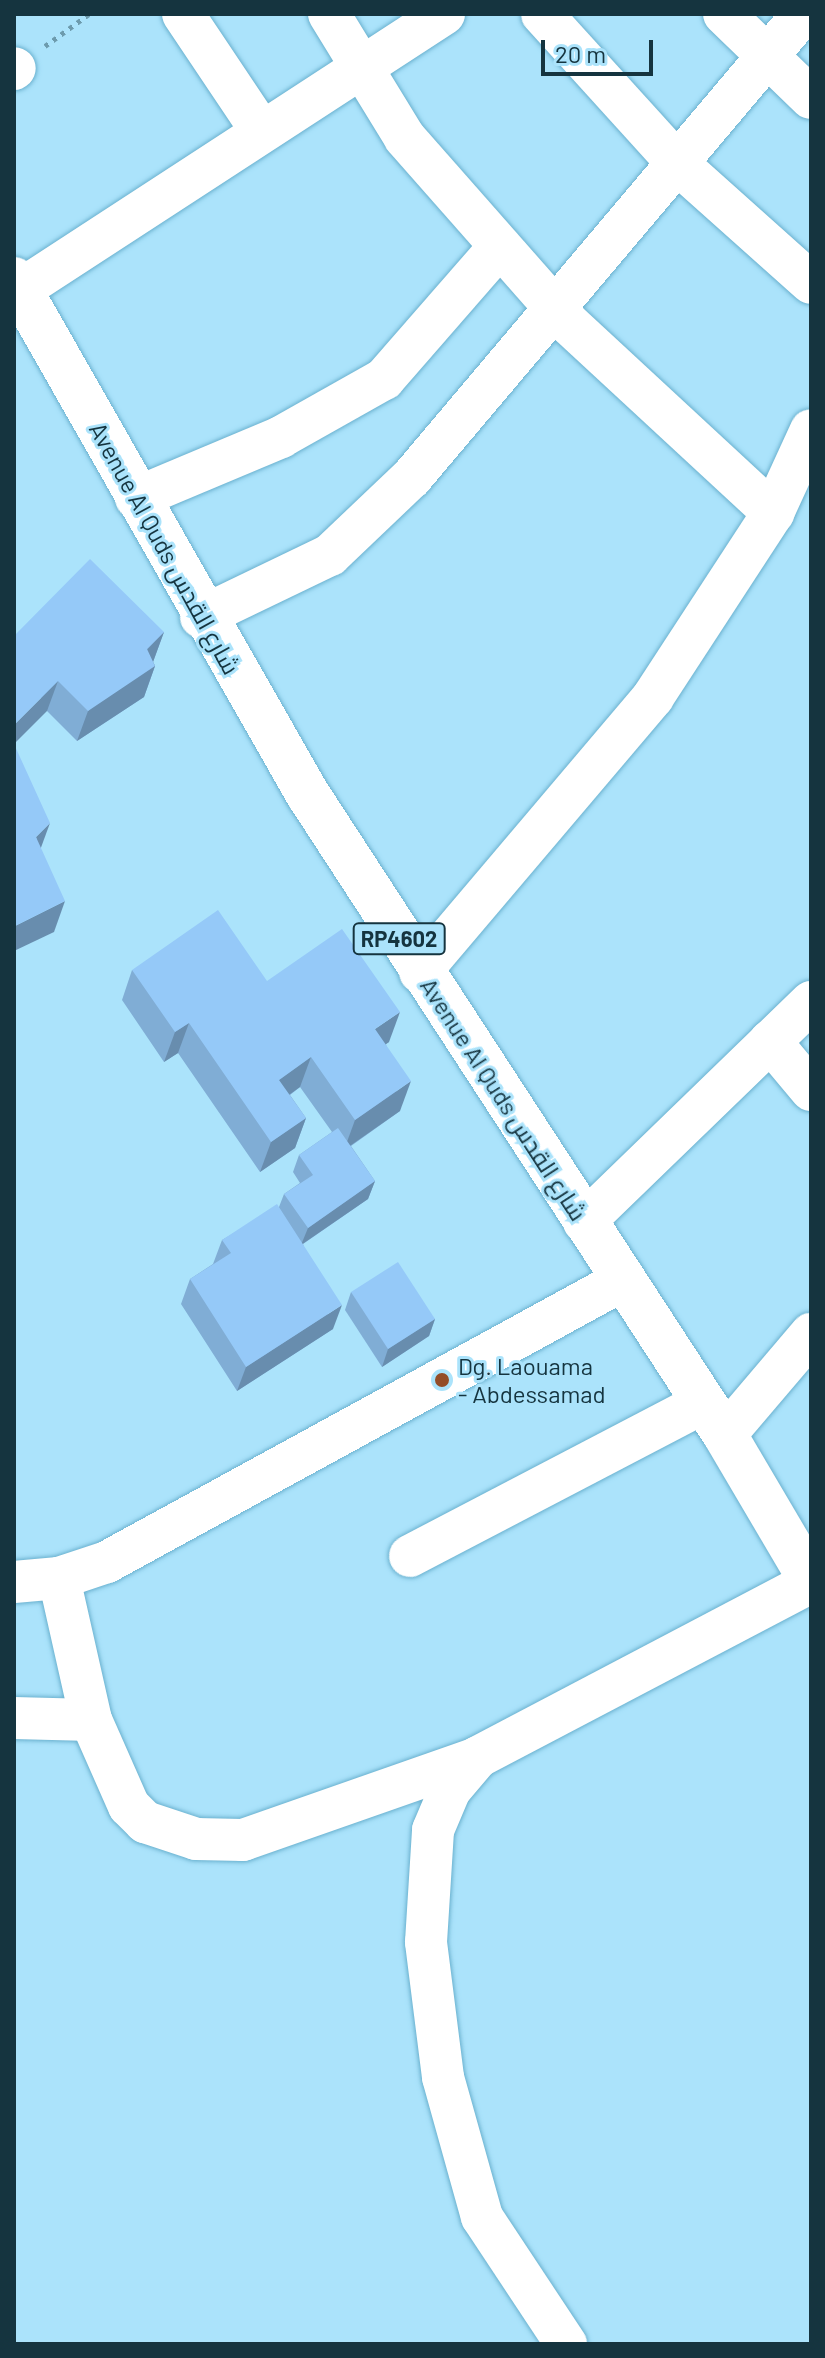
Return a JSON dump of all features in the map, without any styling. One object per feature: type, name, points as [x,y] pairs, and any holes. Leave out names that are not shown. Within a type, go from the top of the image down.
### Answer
[{"type":"main road","name":"Avenue Al Quds شارع القدس","points":[[17,285],[201,617],[420,972],[584,1222],[625,1279],[811,1582]]},
{"type":"street","points":[[183,14],[260,129]]},
{"type":"street","points":[[329,14],[405,138],[500,246],[554,306],[773,513]]},
{"type":"street","points":[[17,285],[260,129],[364,71],[444,14]]},
{"type":"street","points":[[542,14],[678,164],[811,283]]},
{"type":"street","points":[[724,14],[764,57],[811,98]]},
{"type":"street","points":[[201,617],[330,555],[412,477],[803,14]]},
{"type":"street","points":[[136,498],[281,437],[384,379],[500,246]]},
{"type":"street","points":[[420,972],[653,697],[773,513],[811,430]]},
{"type":"street","points":[[584,1222],[811,1002]]},
{"type":"street","points":[[770,1041],[811,1090]]},
{"type":"street","points":[[14,1582],[59,1578],[107,1562],[625,1279]]},
{"type":"street","points":[[410,1556],[713,1420],[811,1334]]},
{"type":"street","points":[[59,1578],[91,1720],[129,1806],[145,1822],[196,1839],[243,1840],[478,1757],[811,1582]]},
{"type":"street","points":[[14,1718],[91,1720]]},
{"type":"street","points":[[478,1757],[450,1790],[433,1830],[426,1942],[443,2077],[482,2217],[566,2344]]},
{"type":"path","points":[[14,68],[89,14]]},
{"type":"building","points":[[90,559],[164,632],[147,649],[155,666],[88,711],[58,681],[14,725],[14,636]]},
{"type":"building","points":[[14,744],[50,823],[36,837],[65,901],[15,926]]},
{"type":"building","points":[[218,910],[267,981],[342,929],[400,1012],[375,1029],[411,1081],[355,1120],[311,1057],[279,1080],[306,1118],[271,1142],[189,1023],[175,1032],[132,970]]},
{"type":"building","points":[[338,1128],[375,1181],[308,1228],[284,1194],[313,1175],[299,1155]]},
{"type":"building","points":[[277,1204],[342,1305],[246,1367],[190,1279],[231,1253],[222,1240]]},
{"type":"building","points":[[398,1262],[435,1319],[388,1349],[351,1292]]},
{"type":"place","name":"Dg. Laouama - Abdessamad","points":[[442,1380]]}]
